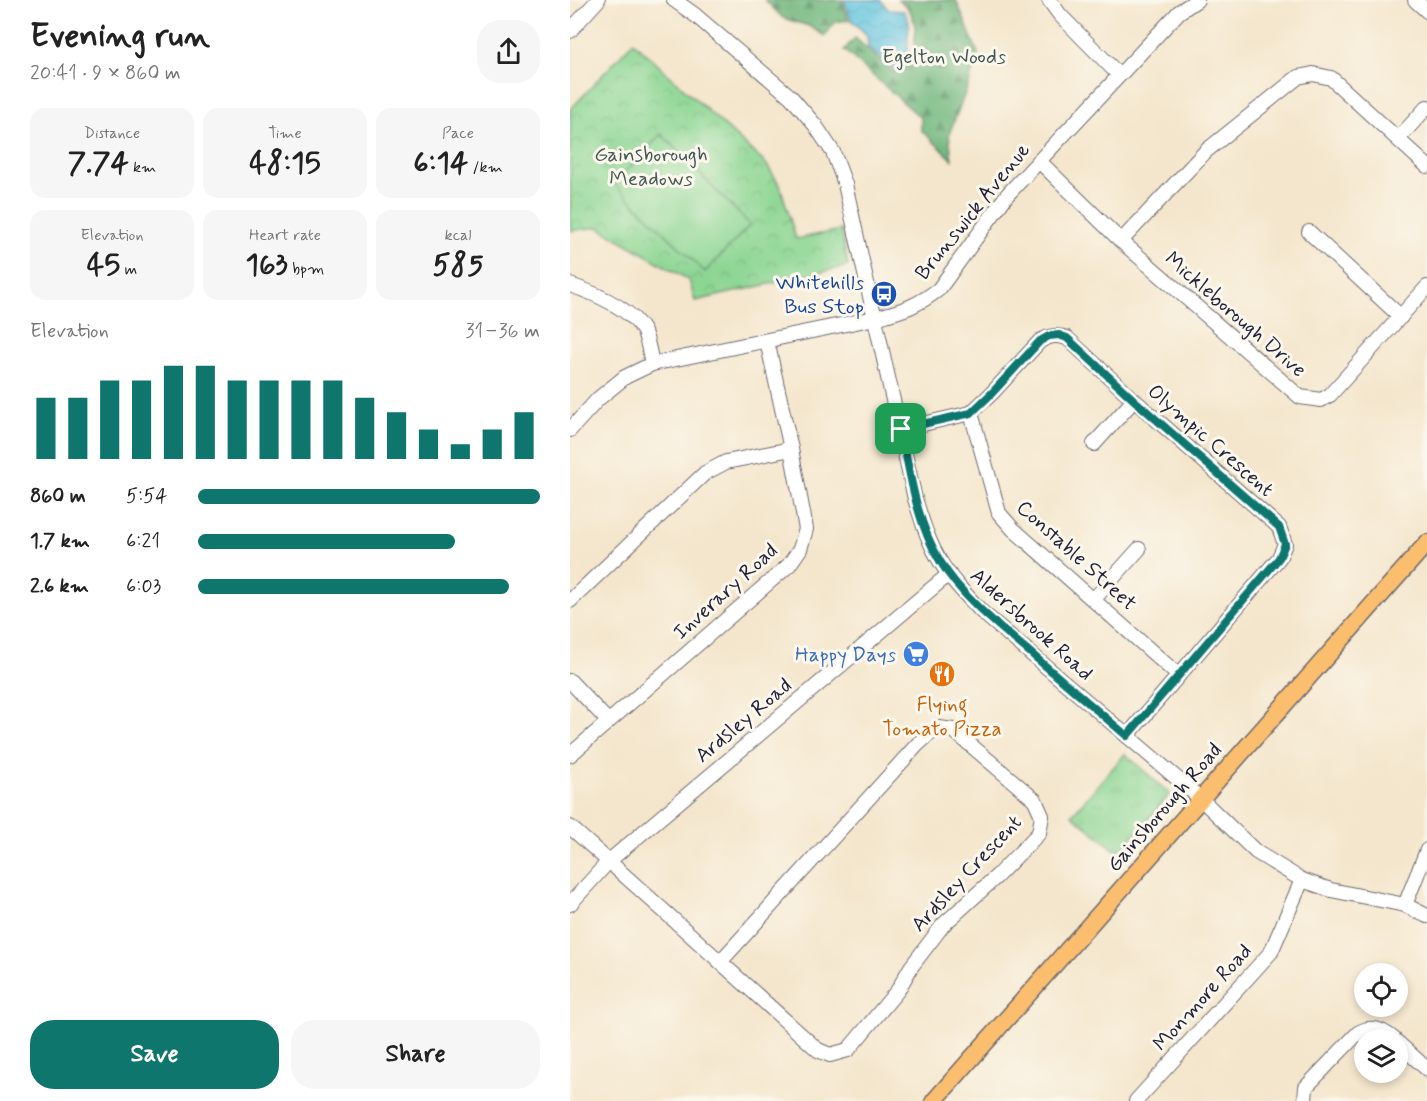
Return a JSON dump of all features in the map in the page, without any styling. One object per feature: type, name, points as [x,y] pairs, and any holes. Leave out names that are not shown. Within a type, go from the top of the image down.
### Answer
[{"type":"main road","name":"Gainsborough Road","points":[[934,1101],[1427,543]]},
{"type":"street","points":[[570,31],[598,0]]},
{"type":"street","name":"Aldersbrook Road","points":[[674,0],[695,15],[791,97],[815,125],[833,152],[845,184],[918,508],[926,534],[939,561],[949,574],[982,612],[1202,799],[1256,852],[1302,880],[1331,890],[1405,904],[1427,916]]},
{"type":"street","points":[[1049,0],[1060,15],[1119,75]]},
{"type":"street","name":"Brunswick Avenue","points":[[570,430],[598,399],[616,384],[652,364],[910,309],[939,289],[1007,195],[1179,12],[1197,0]]},
{"type":"street","points":[[1415,0],[1427,11]]},
{"type":"street","points":[[1120,241],[1206,151],[1298,77],[1313,74],[1331,78],[1427,166]]},
{"type":"street","points":[[1398,139],[1427,107]]},
{"type":"street","name":"Mickleborough Drive","points":[[1039,161],[1120,241],[1300,397],[1321,400],[1329,395],[1427,287]]},
{"type":"street","points":[[1309,232],[1401,316]]},
{"type":"street","points":[[570,285],[612,303],[637,321],[645,333],[652,364]]},
{"type":"street","name":"Olympic Crescent","points":[[971,413],[1040,341],[1049,336],[1059,335],[1067,338],[1279,527],[1285,544],[1279,558],[1127,736]]},
{"type":"street","name":"Inverary Road","points":[[570,755],[789,565],[800,549],[806,529],[767,341]]},
{"type":"street","points":[[1094,444],[1134,400]]},
{"type":"street","points":[[901,429],[971,413]]},
{"type":"street","name":"Constable Street","points":[[971,413],[999,513],[1013,529],[1178,675]]},
{"type":"street","points":[[570,601],[705,473],[726,462],[791,449]]},
{"type":"street","points":[[1094,599],[1139,549]]},
{"type":"street","name":"Ardsley Road","points":[[570,904],[609,861],[949,574]]},
{"type":"street","points":[[570,681],[608,721]]},
{"type":"street","name":"Ardsley Crescent","points":[[609,861],[720,962],[818,1050],[830,1055],[848,1050],[898,990],[911,967],[943,925],[997,876],[1039,832],[1042,816],[1035,800],[968,741],[953,730],[939,728],[917,746],[720,962]]},
{"type":"street","points":[[570,826],[609,861]]},
{"type":"street","points":[[1405,904],[1427,850]]},
{"type":"street","name":"Monmore Road","points":[[1136,1101],[1271,952],[1302,880]]},
{"type":"street","points":[[1305,1101],[1306,1087],[1354,1037]]},
{"type":"street","points":[[1408,1052],[1427,1069]]},
{"type":"green space","name":"Egelton Woods","points":[[765,0],[842,0],[849,20],[835,22],[825,36],[809,26],[783,18]]},
{"type":"green space","name":"Egelton Woods","points":[[898,0],[956,0],[978,53],[949,134],[952,159],[921,130],[921,118],[844,50],[855,38],[894,72],[911,63],[915,37],[914,20],[910,12]]},
{"type":"green space","name":"Gainsborough Meadows","points":[[633,42],[766,164],[780,185],[796,239],[841,230],[848,266],[695,301],[689,280],[598,227],[570,231],[570,110]]},
{"type":"green space","points":[[661,134],[750,225],[705,272],[614,184]]},
{"type":"green space","points":[[1125,754],[1170,794],[1119,853],[1072,815]]},
{"type":"water","points":[[844,0],[880,0],[889,10],[904,11],[909,22],[907,60],[894,69],[868,47],[867,35],[852,21]]},
{"type":"place","name":"Whitehills Bus Stop","points":[[884,294]]},
{"type":"place","name":"Happy Days","points":[[916,654]]},
{"type":"place","name":"Flying Tomato Pizza","points":[[942,674]]},
{"type":"route","points":[[1059,335],[1067,338],[1279,527],[1285,544],[1279,558],[1127,736],[982,612],[958,587],[939,561],[926,534],[915,499],[901,429],[971,413],[1040,341],[1049,336],[1059,335]]}]
